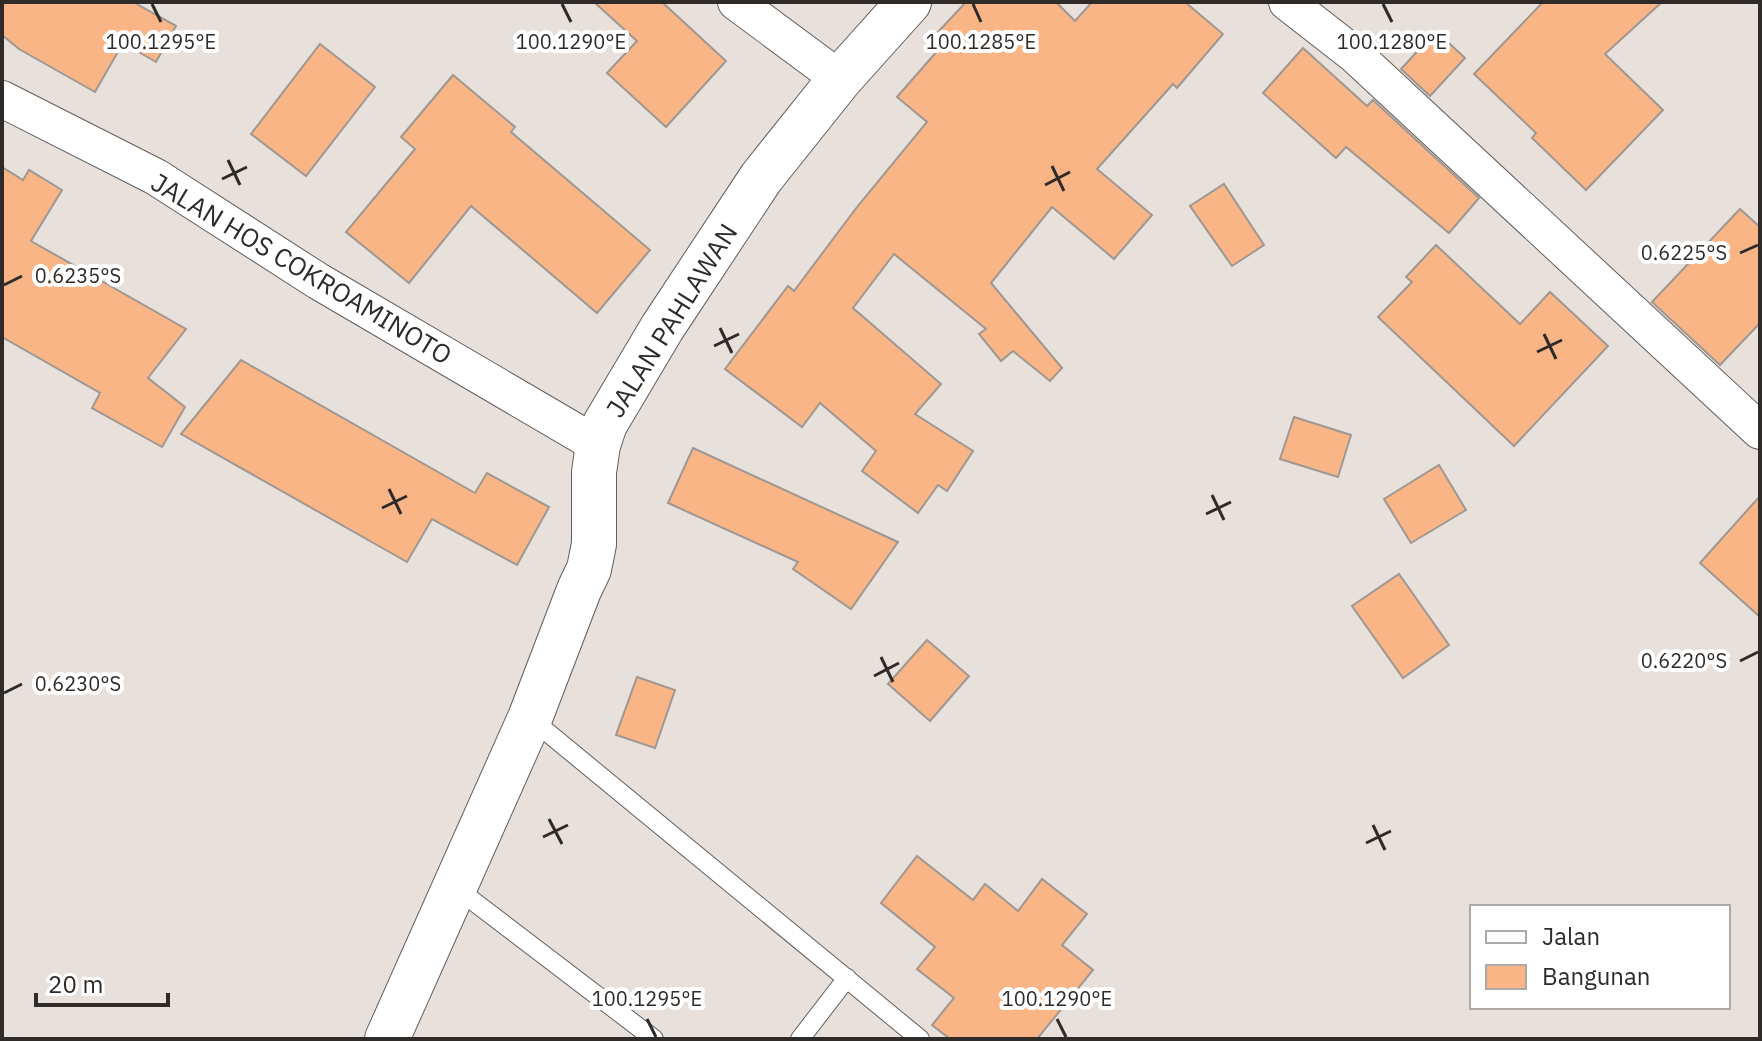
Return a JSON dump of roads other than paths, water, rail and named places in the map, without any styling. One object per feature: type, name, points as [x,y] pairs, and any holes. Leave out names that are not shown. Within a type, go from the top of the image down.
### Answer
[{"type":"street","points":[[736,2],[840,79]]},
{"type":"street","name":"JALAN PAHLAWAN","points":[[387,1039],[530,718],[589,569],[594,544],[594,472],[598,445],[614,406],[761,178],[840,79],[909,2]]},
{"type":"street","points":[[1287,2],[1355,55],[1760,431]]},
{"type":"street","name":"JALAN HOS COKROAMINOTO","points":[[2,99],[156,177],[318,281],[598,445]]},
{"type":"lane","points":[[530,718],[920,1039]]},
{"type":"lane","points":[[456,888],[654,1039]]},
{"type":"lane","points":[[800,1039],[847,978]]}]
